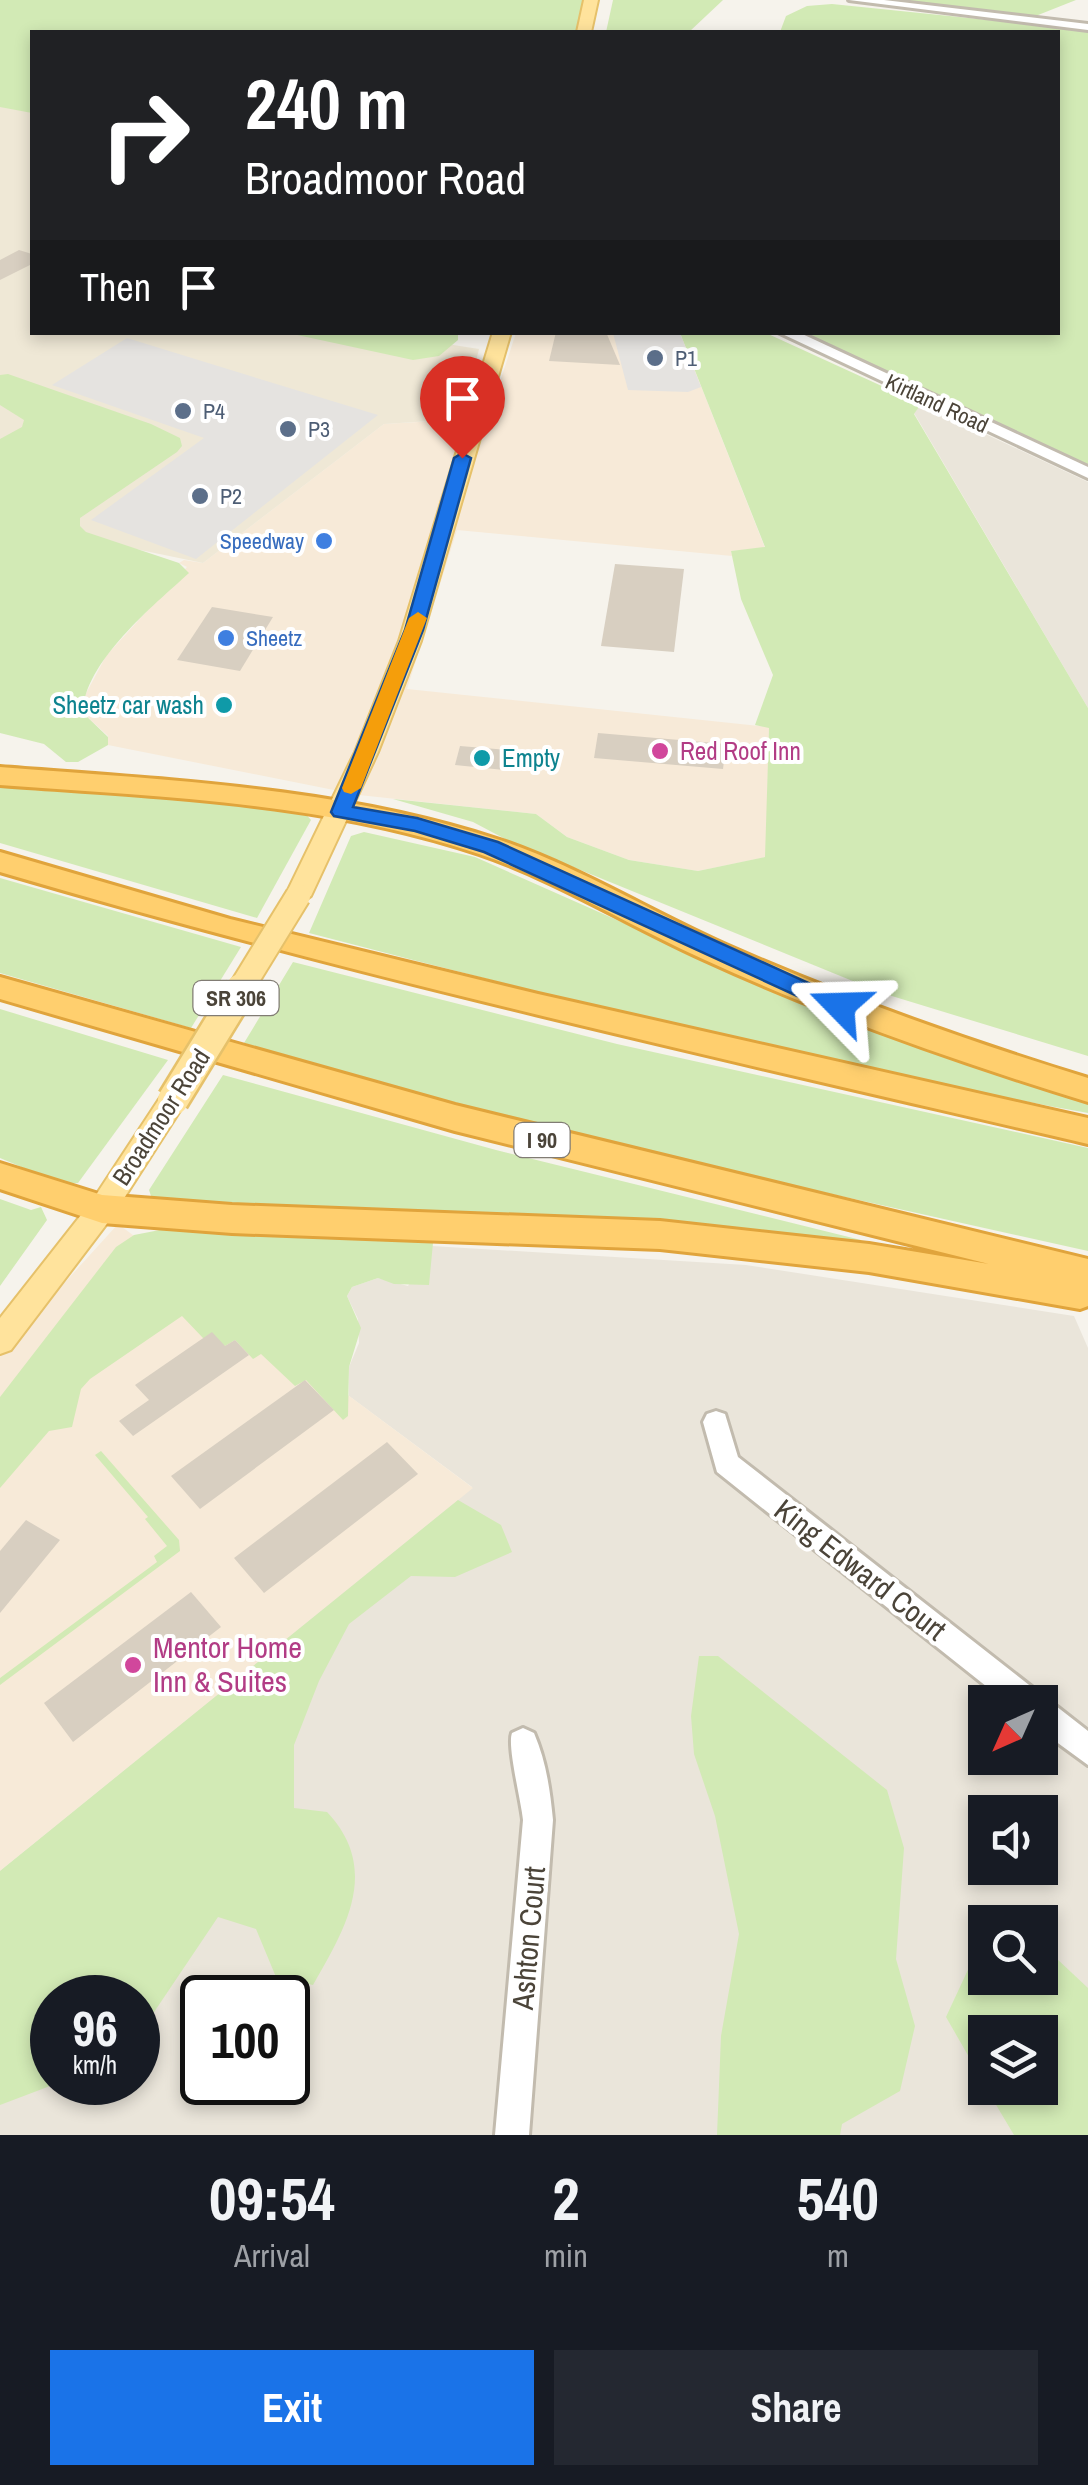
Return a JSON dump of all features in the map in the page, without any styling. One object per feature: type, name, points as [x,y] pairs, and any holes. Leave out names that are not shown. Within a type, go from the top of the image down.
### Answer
[{"type":"highway","points":[[0,776],[225,793],[417,824],[491,847],[803,992],[951,1049],[1088,1090]]},
{"type":"highway","points":[[0,862],[230,929],[556,1009],[1088,1131]]},
{"type":"highway","name":"I 90","points":[[0,988],[454,1118],[1088,1274]]},
{"type":"highway","points":[[0,1176],[102,1210],[642,1234],[748,1243],[868,1258],[1088,1296]]},
{"type":"main road","points":[[584,30],[591,0]]},
{"type":"main road","name":"Broadmoor Road","points":[[0,1340],[102,1210],[298,896],[341,812],[414,630],[501,335]]},
{"type":"street","points":[[855,0],[1088,28]]},
{"type":"street","name":"Kirtland Road","points":[[791,335],[1088,473]]},
{"type":"street","name":"King Edward Court","points":[[716,1422],[726,1464],[1006,1685]]},
{"type":"street","points":[[1058,1726],[1088,1750]]},
{"type":"street","name":"Ashton Court","points":[[512,2135],[538,1820],[534,1779],[524,1743]]},
{"type":"shaded area","points":[[0,60],[30,69],[30,335],[390,335],[479,349],[462,419],[384,424],[203,563],[0,521]]},
{"type":"shaded area","points":[[515,335],[681,335],[765,548],[731,551],[732,556],[457,530],[407,689],[769,727],[766,857],[698,871],[629,860],[567,837],[536,814],[359,795],[108,745],[108,736],[83,713],[83,699],[106,656],[187,567],[179,563],[203,563],[384,424],[488,418]]},
{"type":"shaded area","name":"P1","points":[[614,335],[681,335],[701,387],[688,392],[628,390]]},
{"type":"shaded area","points":[[127,338],[378,415],[196,559],[91,520],[204,438],[52,385]]},
{"type":"shaded area","points":[[921,404],[1088,482],[1088,708],[914,413]]},
{"type":"shaded area","points":[[118,1224],[473,1488],[0,1871],[0,1354]]},
{"type":"shaded area","points":[[432,1246],[746,1265],[1074,1316],[1088,1348],[1088,2135],[0,2135],[0,1871],[472,1487],[349,1396],[349,1367],[359,1343],[358,1319],[347,1296],[352,1287],[378,1278],[408,1286]]},
{"type":"green space","points":[[0,0],[585,0],[578,30],[30,30],[30,113],[0,107]]},
{"type":"green space","points":[[613,0],[723,0],[691,30],[606,30]]},
{"type":"green space","points":[[870,0],[1076,0],[1028,19]]},
{"type":"green space","points":[[832,4],[1088,30],[1088,468],[796,335],[1060,335],[1060,30],[781,30],[786,16],[807,6]]},
{"type":"green space","points":[[297,335],[458,335],[458,340],[439,356],[413,360]]},
{"type":"green space","points":[[681,335],[770,335],[921,404],[914,414],[1088,708],[1088,1056],[882,993],[507,840],[473,822],[393,799],[536,814],[567,837],[629,860],[698,871],[765,857],[769,728],[755,725],[773,675],[741,599],[731,551],[765,547]]},
{"type":"green space","points":[[8,374],[151,424],[180,438],[182,446],[80,518],[80,526],[86,532],[179,563],[189,573],[123,636],[95,675],[83,713],[108,737],[108,745],[78,762],[66,762],[44,744],[0,733],[0,439],[22,427],[24,420],[0,405],[0,375]]},
{"type":"green space","points":[[0,784],[168,794],[304,812],[311,820],[257,918],[0,843]]},
{"type":"green space","points":[[364,832],[475,857],[779,992],[1088,1099],[1088,1113],[696,1030],[309,933],[351,836]]},
{"type":"green space","points":[[0,878],[241,947],[191,1028],[0,973]]},
{"type":"green space","points":[[293,962],[617,1044],[1088,1148],[1088,1251],[701,1165],[355,1077],[244,1043]]},
{"type":"green space","points":[[0,1009],[168,1060],[78,1183],[62,1184],[0,1158]]},
{"type":"green space","points":[[223,1075],[496,1150],[861,1240],[860,1247],[413,1212],[152,1199],[149,1190]]},
{"type":"green space","points":[[0,1199],[31,1210],[41,1207],[47,1220],[0,1286]]},
{"type":"green space","points":[[165,1229],[433,1243],[429,1285],[394,1284],[378,1278],[352,1287],[347,1296],[361,1328],[349,1367],[348,1416],[343,1420],[306,1380],[295,1386],[261,1354],[253,1359],[235,1340],[225,1346],[203,1338],[182,1316],[90,1379],[81,1389],[72,1427],[49,1431],[0,1488],[0,1397],[116,1247],[134,1235]]},
{"type":"green space","points":[[101,1451],[179,1540],[180,1551],[0,1685],[0,1678],[157,1562],[154,1556],[167,1546],[145,1519],[148,1517],[95,1455]]},
{"type":"green space","points":[[458,1500],[501,1525],[512,1552],[455,1577],[411,1576],[349,1624],[319,1681],[294,1745],[294,1808],[327,1812],[343,1833],[355,1877],[346,1920],[313,1985],[310,1975],[275,1975],[256,1929],[218,1917],[160,2003],[160,1975],[30,1975],[30,2094],[0,2105],[0,1871]]},
{"type":"green space","points":[[699,1656],[718,1656],[887,1790],[904,1848],[896,1959],[915,2026],[900,2091],[842,2124],[840,2135],[717,2135],[721,2036],[739,1934],[715,1816],[694,1754],[691,1716]]},
{"type":"green space","points":[[1058,1960],[1088,1988],[1088,2135],[1014,2135],[996,2105],[1058,2105],[1058,2015],[968,2015],[968,2055],[946,2017],[968,1970],[968,1995],[1058,1995]]},
{"type":"building","points":[[19,250],[30,253],[30,265],[0,280],[0,260]]},
{"type":"building","points":[[555,335],[607,335],[620,365],[549,361]]},
{"type":"building","points":[[615,564],[684,569],[674,652],[601,646]]},
{"type":"building","name":"Sheetz","points":[[212,607],[273,617],[240,671],[177,660]]},
{"type":"building","name":"Red Roof Inn","points":[[598,733],[726,744],[723,769],[594,758]]},
{"type":"building","name":"Empty","points":[[460,746],[508,750],[504,770],[455,765]]},
{"type":"building","points":[[212,1332],[225,1346],[235,1340],[249,1355],[133,1436],[119,1421],[149,1400],[135,1385]]},
{"type":"building","points":[[305,1380],[334,1410],[200,1509],[171,1476]]},
{"type":"building","name":"Mentor Home Inn & Suites","points":[[387,1442],[418,1474],[264,1593],[234,1558]]},
{"type":"building","points":[[26,1520],[60,1540],[0,1613],[0,1551]]},
{"type":"building","name":"Mentor Home Inn & Suites","points":[[191,1592],[221,1627],[73,1742],[44,1703]]},
{"type":"slow traffic","points":[[351,788],[389,700],[418,618]]},
{"type":"place","name":"P1","points":[[655,358]]},
{"type":"place","name":"P4","points":[[183,411]]},
{"type":"place","name":"P3","points":[[288,429]]},
{"type":"place","name":"P2","points":[[200,496]]},
{"type":"place","name":"Speedway","points":[[324,541]]},
{"type":"place","name":"Sheetz","points":[[226,638]]},
{"type":"place","name":"Sheetz car wash","points":[[224,705]]},
{"type":"place","name":"Red Roof Inn","points":[[660,751]]},
{"type":"place","name":"Empty","points":[[482,758]]},
{"type":"place","name":"Mentor Home Inn & Suites","points":[[133,1665]]},
{"type":"route","points":[[462,458],[414,630],[341,812],[417,824],[491,847],[685,939],[840,1006]]}]
